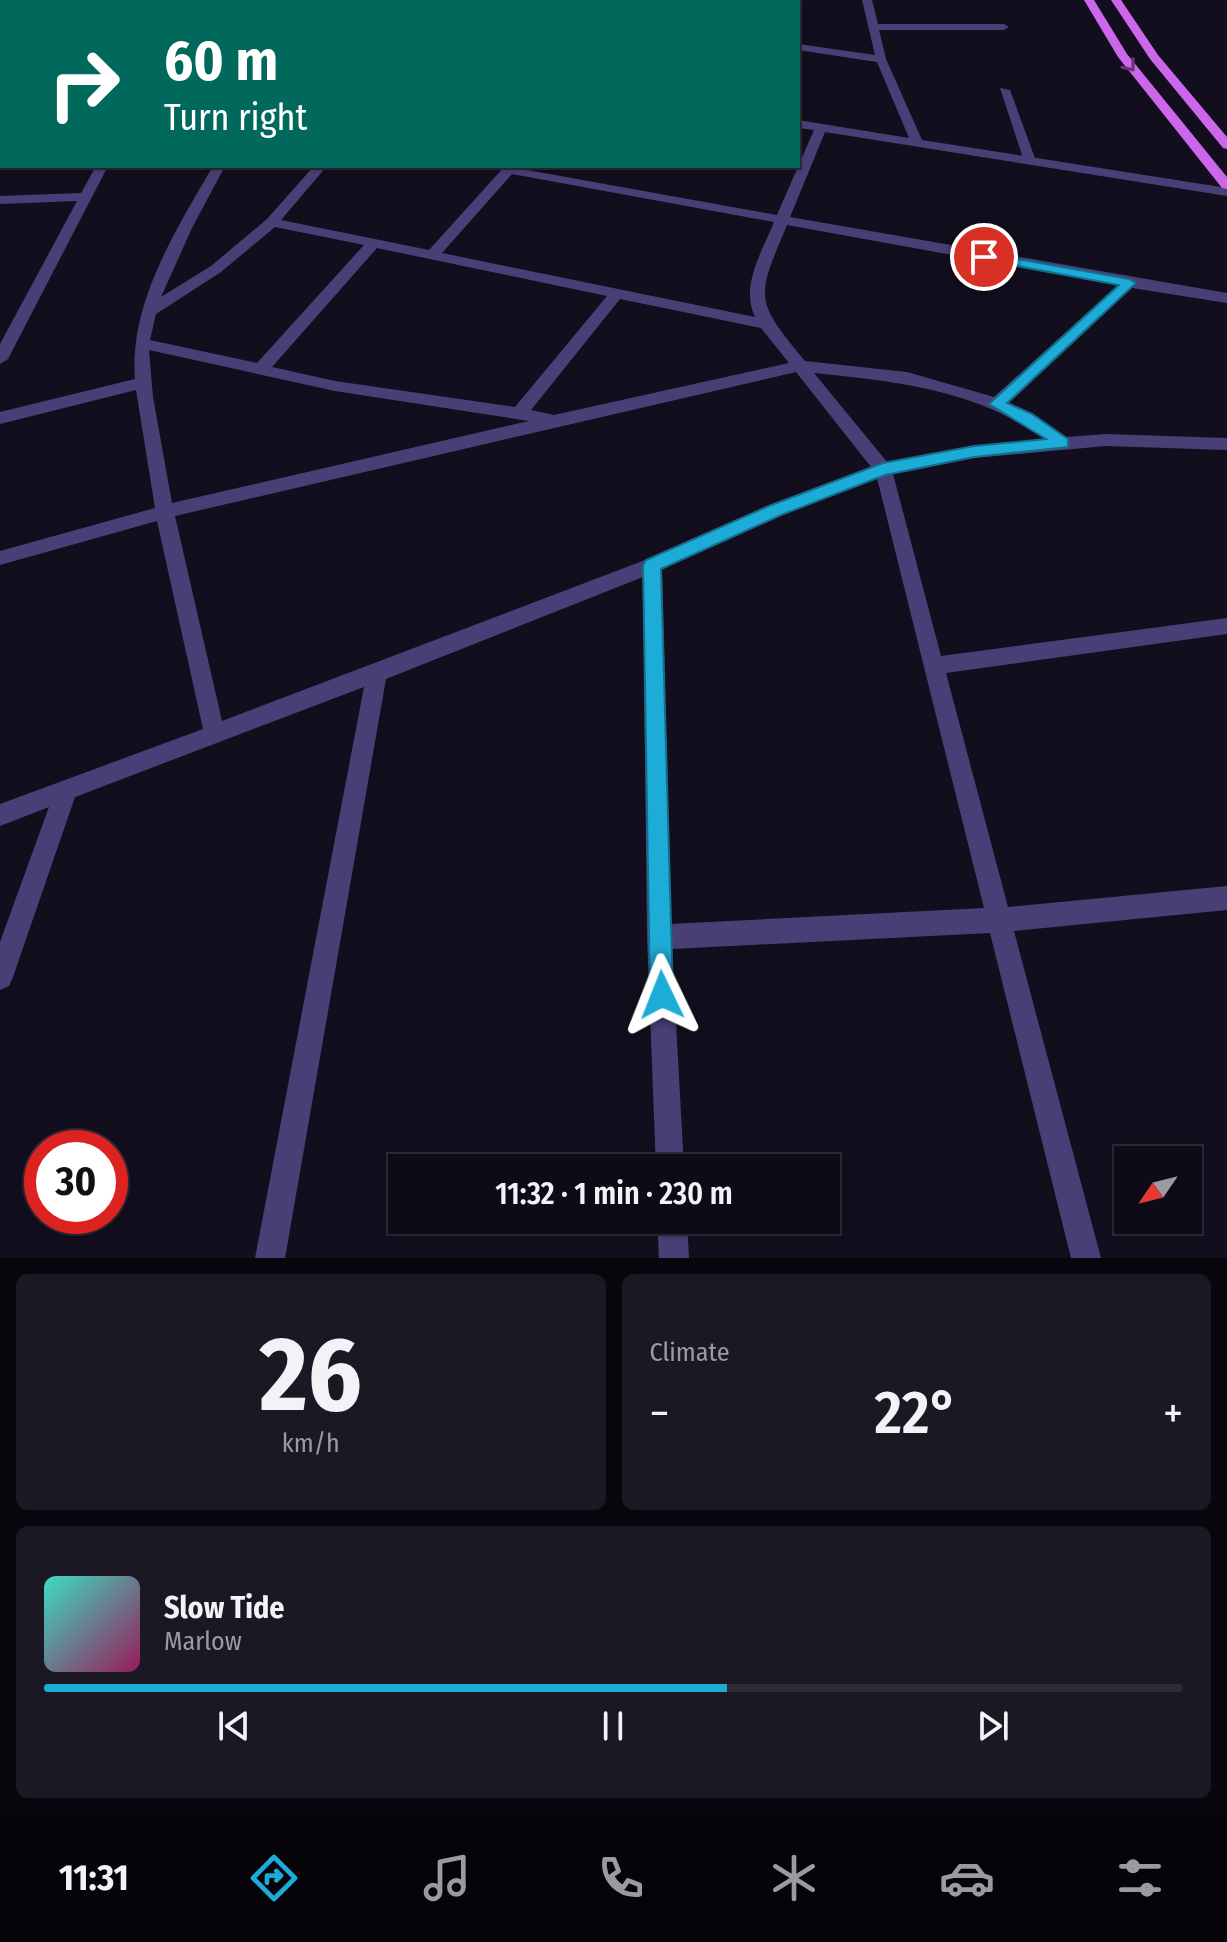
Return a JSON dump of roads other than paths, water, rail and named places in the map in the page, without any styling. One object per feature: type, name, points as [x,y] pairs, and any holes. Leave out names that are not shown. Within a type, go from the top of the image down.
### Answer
[{"type":"main road","points":[[1089,0],[1122,55],[1227,185]]},
{"type":"main road","points":[[1116,0],[1173,82],[1227,145]]},
{"type":"street","points":[[867,0],[881,59],[917,143]]},
{"type":"street","points":[[873,27],[1004,27]]},
{"type":"street","points":[[800,47],[881,59]]},
{"type":"street","points":[[1004,90],[1030,161]]},
{"type":"street","points":[[800,124],[1227,192]]},
{"type":"street","points":[[821,128],[760,272],[756,303],[766,324],[883,469],[1086,1258]]},
{"type":"street","points":[[0,359],[101,168]]},
{"type":"street","points":[[215,736],[164,512],[142,383],[142,343],[148,313],[191,217],[218,168]]},
{"type":"street","points":[[148,313],[216,269],[272,222],[319,168]]},
{"type":"street","points":[[432,255],[510,168],[1129,283],[1227,298]]},
{"type":"street","points":[[0,200],[88,197]]},
{"type":"street","points":[[272,222],[766,324]]},
{"type":"street","points":[[261,369],[374,243]]},
{"type":"street","points":[[997,404],[1129,283]]},
{"type":"street","points":[[519,414],[617,293]]},
{"type":"street","points":[[142,343],[335,386],[559,420]]},
{"type":"street","points":[[0,558],[164,512],[800,366],[907,377],[997,404],[1027,418],[1062,443]]},
{"type":"street","points":[[0,418],[142,383]]},
{"type":"street","points":[[0,815],[377,673],[652,565],[775,510],[883,469],[974,452],[1062,443],[1106,440],[1227,444]]},
{"type":"street","points":[[652,565],[659,937],[669,1154]]},
{"type":"street","points":[[934,666],[1227,626]]},
{"type":"street","points":[[270,1258],[377,673]]},
{"type":"street","points":[[0,977],[66,792]]},
{"type":"street","points":[[659,937],[999,920],[1227,898]]},
{"type":"street","points":[[673,1234],[674,1258]]}]
